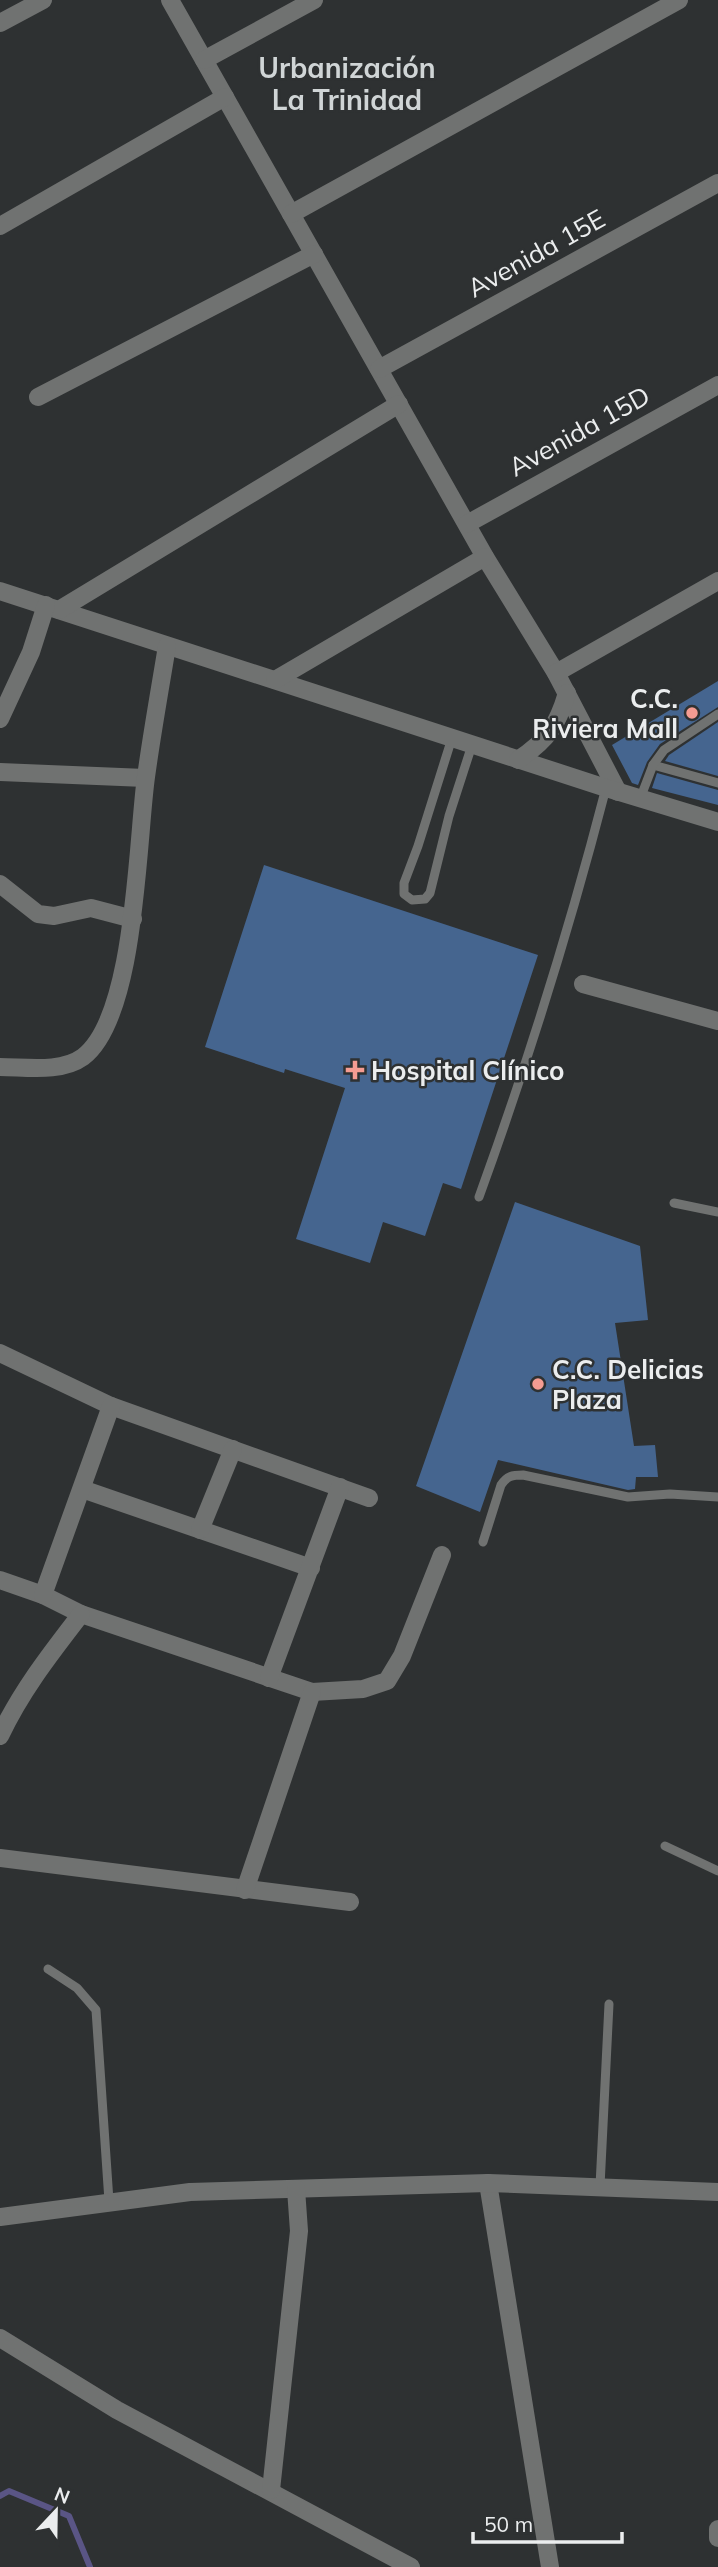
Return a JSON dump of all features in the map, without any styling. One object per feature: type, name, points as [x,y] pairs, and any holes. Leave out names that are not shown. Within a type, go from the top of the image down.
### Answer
[{"type":"street","points":[[0,23],[43,0]]},
{"type":"street","points":[[170,0],[485,557],[556,673],[612,790]]},
{"type":"street","points":[[204,60],[314,0]]},
{"type":"street","points":[[291,214],[680,0]]},
{"type":"street","points":[[0,226],[225,97]]},
{"type":"street","name":"Avenida 15E","points":[[379,369],[718,183]]},
{"type":"street","points":[[38,397],[314,254]]},
{"type":"street","name":"Avenida 15D","points":[[467,524],[718,385]]},
{"type":"street","points":[[0,719],[52,608],[398,404]]},
{"type":"street","points":[[275,680],[485,557]]},
{"type":"street","points":[[556,673],[718,581]]},
{"type":"street","points":[[0,591],[518,760],[718,822]]},
{"type":"street","points":[[0,1067],[52,1068],[82,1058],[106,1027],[120,982],[133,919],[145,778],[167,646]]},
{"type":"street","points":[[518,760],[539,746],[550,734],[558,721],[567,694]]},
{"type":"street","points":[[0,772],[145,778]]},
{"type":"street","points":[[0,884],[38,914],[54,916],[91,908],[133,919]]},
{"type":"street","points":[[583,984],[718,1021]]},
{"type":"street","points":[[0,1353],[111,1406],[369,1498]]},
{"type":"street","points":[[44,1595],[111,1406]]},
{"type":"street","points":[[200,1530],[233,1449]]},
{"type":"street","points":[[269,1678],[340,1487]]},
{"type":"street","points":[[82,1489],[311,1569]]},
{"type":"street","points":[[0,1580],[44,1595],[81,1614],[312,1692],[363,1689],[387,1681],[402,1656],[442,1555]]},
{"type":"street","points":[[0,1736],[7,1707],[81,1614]]},
{"type":"street","points":[[244,1890],[312,1692]]},
{"type":"street","points":[[0,1858],[350,1902]]},
{"type":"street","points":[[0,2217],[190,2192],[488,2183],[718,2192]]},
{"type":"street","points":[[488,2183],[550,2567]]},
{"type":"street","points":[[271,2490],[299,2231],[296,2189]]},
{"type":"street","points":[[0,2338],[117,2410],[411,2567]]},
{"type":"street","points":[[718,2529],[718,2538]]},
{"type":"lane","points":[[640,799],[653,765],[664,750],[718,714]]},
{"type":"lane","points":[[452,738],[404,883],[404,894],[412,900],[425,899],[430,894],[449,817],[472,745]]},
{"type":"lane","points":[[653,765],[718,783]]},
{"type":"lane","points":[[479,1197],[521,1082],[612,790]]},
{"type":"lane","points":[[674,1203],[718,1212]]},
{"type":"lane","points":[[483,1542],[501,1485],[505,1478],[513,1475],[628,1497],[683,1494],[718,1497]]},
{"type":"lane","points":[[665,1846],[718,1871]]},
{"type":"lane","points":[[48,1969],[77,1988],[96,2010],[109,2201]]},
{"type":"lane","points":[[600,2186],[609,2004]]},
{"type":"building","points":[[718,681],[718,707],[660,744],[647,762],[638,785],[632,783],[612,745]]},
{"type":"building","points":[[718,722],[718,776],[665,761],[669,755]]},
{"type":"building","points":[[657,773],[718,790],[718,805],[652,788]]},
{"type":"building","name":"Hospital Clínico","points":[[264,865],[538,955],[461,1189],[443,1183],[425,1236],[383,1222],[370,1263],[296,1239],[345,1088],[285,1069],[284,1073],[205,1047]]},
{"type":"building","name":"C.C. Delicias Plaza","points":[[515,1202],[640,1246],[648,1320],[615,1323],[634,1446],[655,1445],[658,1477],[636,1477],[635,1489],[628,1490],[498,1460],[480,1512],[416,1486]]},
{"type":"waterway","points":[[0,2496],[9,2491],[69,2516],[90,2567]]},
{"type":"place","name":"C.C. Riviera Mall","points":[[692,713]]},
{"type":"place","name":"Hospital Clínico","points":[[355,1070]]},
{"type":"place","name":"C.C. Delicias Plaza","points":[[538,1384]]},
{"type":"district","name":"Urbanización La Trinidad","points":[[347,83]]}]
